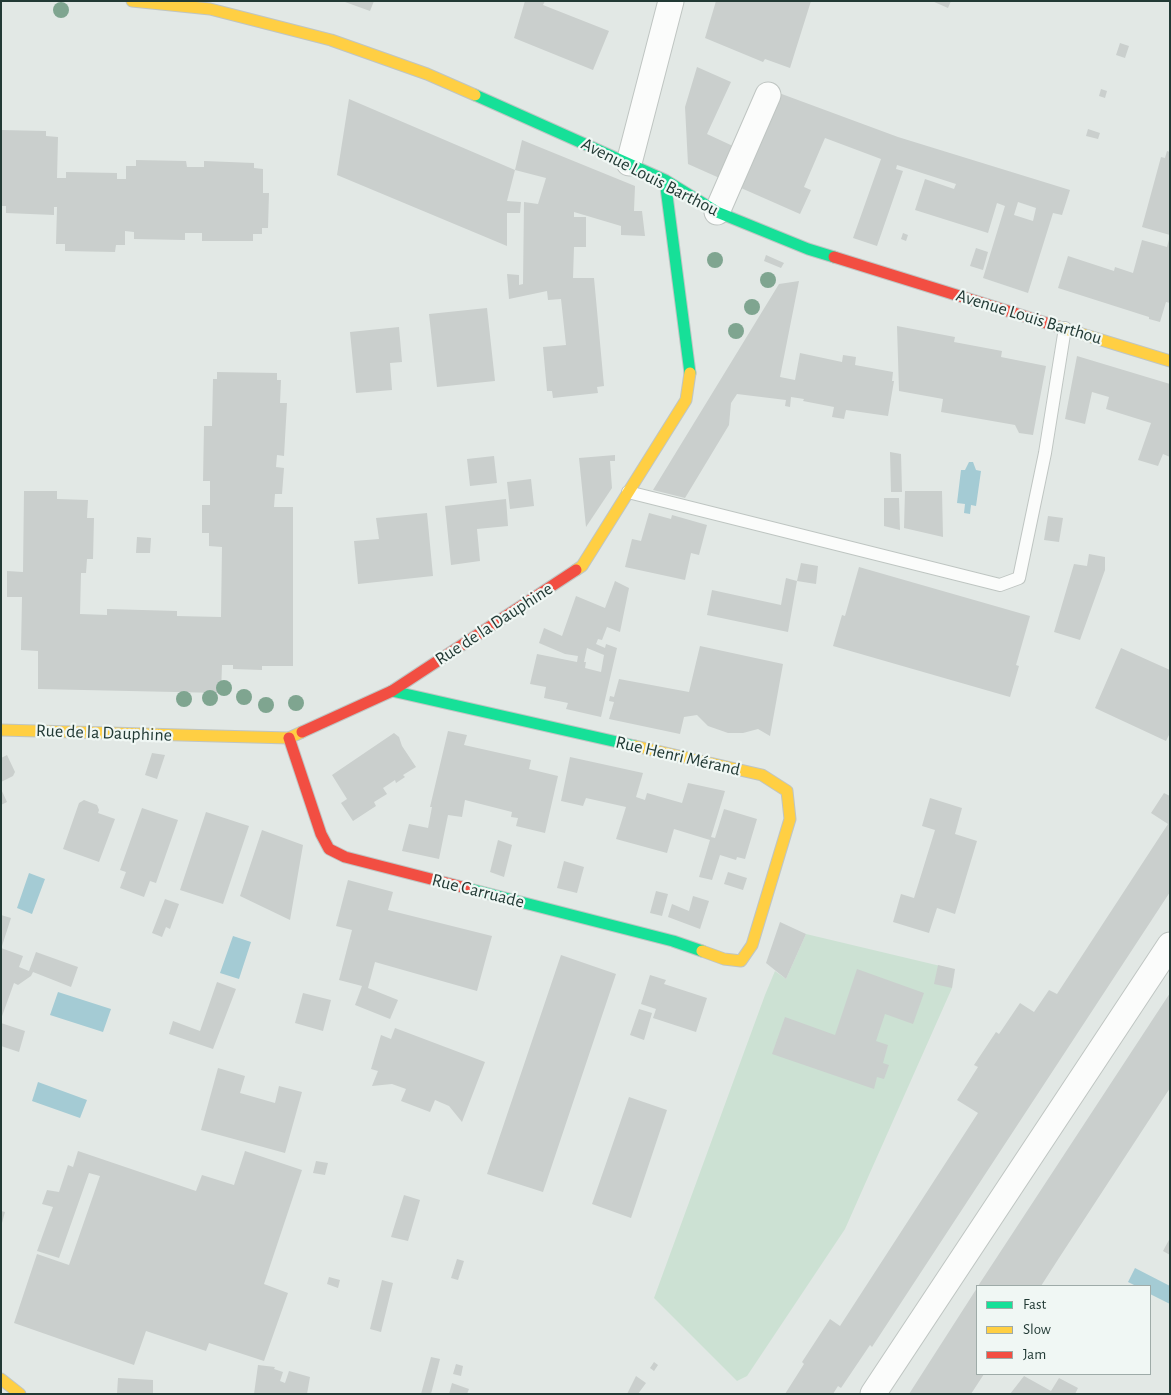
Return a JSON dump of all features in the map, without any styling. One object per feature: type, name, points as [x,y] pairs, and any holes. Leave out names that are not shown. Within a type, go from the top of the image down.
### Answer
[{"type":"street","name":"Avenue Louis Barthou","points":[[132,1],[210,9],[331,40],[427,74],[665,180],[717,212],[808,249],[1170,361]]},
{"type":"street","points":[[629,163],[671,1]]},
{"type":"street","points":[[717,212],[768,95]]},
{"type":"street","name":"Rue de la Dauphine","points":[[1,730],[289,738],[392,691],[582,566],[686,400],[690,372],[665,180]]},
{"type":"street","name":"Rue Henri Mérand","points":[[392,691],[762,775],[787,791],[790,819],[752,945],[741,961]]},
{"type":"street","name":"Rue Carruade","points":[[289,738],[321,834],[329,849],[345,857],[664,939],[724,959],[741,961]]},
{"type":"street","points":[[873,1394],[1170,944]]},
{"type":"street","points":[[1,1379],[20,1394]]},
{"type":"lane","points":[[628,492],[1000,585],[1020,578],[1045,453],[1065,328]]},
{"type":"green space","points":[[806,934],[953,969],[952,988],[845,1229],[747,1376],[737,1381],[654,1298],[775,971],[786,979]]},
{"type":"water","points":[[969,462],[973,462],[976,470],[981,471],[976,506],[971,505],[970,514],[964,513],[965,504],[957,503],[961,470],[965,470]]},
{"type":"water","points":[[29,873],[45,879],[32,914],[17,908]]},
{"type":"water","points":[[233,936],[251,942],[239,979],[220,973]]},
{"type":"water","points":[[58,992],[111,1009],[103,1032],[50,1015]]},
{"type":"water","points":[[38,1082],[87,1100],[80,1118],[32,1101]]},
{"type":"water","points":[[1135,1268],[1170,1286],[1170,1304],[1151,1294],[1151,1285],[1134,1285],[1128,1282]]},
{"type":"building","points":[[345,1],[374,1],[370,11],[345,2]]},
{"type":"building","points":[[525,1],[545,1],[543,5],[609,31],[593,70],[514,38]]},
{"type":"building","points":[[716,1],[811,1],[790,68],[765,59],[763,62],[705,38]]},
{"type":"building","points":[[932,1],[951,1],[948,8]]},
{"type":"building","points":[[1120,43],[1129,46],[1125,58],[1116,55]]},
{"type":"building","points":[[697,67],[731,82],[707,134],[735,147],[724,180],[688,164],[685,107]]},
{"type":"building","points":[[1101,89],[1107,91],[1105,98],[1099,96]]},
{"type":"building","points":[[779,93],[898,137],[1070,190],[1062,215],[1053,213],[1028,293],[983,278],[1005,206],[997,203],[988,233],[915,210],[925,179],[954,189],[956,184],[897,165],[896,169],[903,171],[877,246],[853,238],[881,159],[825,138],[804,187],[811,190],[800,214],[741,188]],"holes":[[[1018,202],[1036,208],[1033,221],[1014,215]]]},
{"type":"building","points":[[349,99],[515,170],[507,201],[521,202],[520,213],[507,213],[507,246],[337,175]]},
{"type":"building","points":[[1088,129],[1100,133],[1098,139],[1086,136]]},
{"type":"building","points":[[1,130],[46,131],[46,136],[58,137],[57,178],[66,178],[66,172],[117,173],[117,179],[126,179],[126,166],[136,166],[136,160],[186,161],[187,167],[204,167],[204,161],[254,163],[254,168],[263,169],[263,193],[269,193],[268,228],[262,228],[262,234],[253,234],[253,241],[202,241],[202,233],[185,233],[185,240],[134,239],[134,232],[125,231],[125,245],[116,245],[115,252],[65,251],[65,244],[56,244],[57,207],[54,207],[54,215],[6,213],[6,206],[1,206]]},
{"type":"building","points":[[522,140],[635,186],[634,211],[642,211],[645,236],[621,235],[621,226],[574,212],[574,217],[586,217],[586,247],[574,247],[573,278],[594,278],[604,386],[597,387],[598,393],[553,398],[552,391],[547,391],[543,347],[566,345],[561,299],[548,300],[547,291],[509,299],[507,274],[519,275],[519,285],[523,284],[524,202],[538,204],[546,178],[515,170]]},
{"type":"building","points":[[1167,151],[1170,152],[1170,235],[1142,227],[1161,157],[1165,158]]},
{"type":"building","points":[[903,233],[908,235],[906,241],[901,239]]},
{"type":"building","points":[[1169,239],[1170,303],[1166,302],[1160,322],[1058,288],[1068,256],[1114,271],[1115,267],[1133,273],[1142,240],[1167,247]]},
{"type":"building","points":[[976,248],[988,252],[983,270],[970,266]]},
{"type":"building","points":[[766,255],[784,263],[781,268],[764,261]]},
{"type":"building","points":[[799,281],[780,377],[795,380],[800,353],[842,362],[843,355],[856,357],[855,365],[893,372],[892,381],[894,381],[888,416],[846,410],[844,419],[832,417],[834,407],[803,401],[804,399],[791,397],[790,407],[785,406],[786,400],[737,394],[731,403],[729,425],[685,498],[653,490],[779,284]]},
{"type":"building","points":[[487,308],[495,381],[437,387],[429,314]]},
{"type":"building","points":[[897,326],[955,337],[954,342],[1002,351],[1001,357],[1046,366],[1033,435],[1019,433],[1015,425],[941,412],[943,399],[899,391]]},
{"type":"building","points":[[399,327],[402,362],[390,363],[392,390],[356,393],[350,332]]},
{"type":"building","points":[[1077,356],[1170,384],[1170,457],[1163,454],[1158,466],[1138,460],[1151,423],[1106,409],[1109,397],[1092,392],[1085,424],[1065,419]]},
{"type":"building","points":[[217,372],[277,373],[277,380],[281,380],[280,403],[287,403],[284,456],[277,455],[276,467],[284,468],[282,494],[275,494],[274,507],[293,507],[293,666],[262,666],[262,670],[233,669],[233,665],[222,665],[221,693],[38,689],[38,651],[21,650],[22,597],[7,597],[7,571],[23,572],[24,491],[57,491],[57,499],[88,500],[87,518],[94,518],[93,559],[87,559],[86,573],[81,573],[80,614],[107,615],[107,609],[177,611],[177,616],[221,617],[222,547],[209,546],[209,533],[202,533],[202,505],[210,505],[210,481],[203,481],[204,426],[212,426],[213,379],[217,379]]},
{"type":"building","points":[[890,452],[901,454],[902,492],[891,492]]},
{"type":"building","points":[[615,455],[615,461],[610,461],[612,488],[586,527],[579,458]]},
{"type":"building","points":[[494,456],[497,483],[470,486],[467,459]]},
{"type":"building","points":[[531,479],[534,506],[510,509],[507,482]]},
{"type":"building","points":[[905,491],[942,491],[943,537],[904,528]]},
{"type":"building","points":[[884,498],[899,498],[900,530],[884,526]]},
{"type":"building","points":[[506,499],[508,526],[477,529],[480,561],[451,565],[445,506]]},
{"type":"building","points":[[427,513],[433,576],[358,584],[354,541],[379,539],[376,518]]},
{"type":"building","points":[[649,513],[671,519],[672,515],[707,525],[699,555],[691,553],[685,580],[625,567],[632,539],[641,541]]},
{"type":"building","points":[[1048,516],[1063,518],[1059,542],[1044,540]]},
{"type":"building","points":[[137,537],[151,538],[150,553],[136,553]]},
{"type":"building","points":[[1089,554],[1105,557],[1105,570],[1080,640],[1054,632],[1074,564],[1087,566]]},
{"type":"building","points":[[801,563],[818,566],[816,584],[797,581]]},
{"type":"building","points":[[859,567],[1030,616],[1016,665],[1019,666],[1010,697],[833,646],[842,615],[845,616]]},
{"type":"building","points":[[786,578],[797,581],[788,632],[707,615],[712,590],[781,605]]},
{"type":"building","points":[[615,581],[629,588],[620,632],[607,627],[602,640],[598,639],[596,644],[605,648],[606,644],[617,648],[601,717],[566,709],[568,703],[544,698],[546,687],[530,684],[537,654],[577,662],[578,656],[565,654],[539,643],[544,628],[562,636],[576,596],[605,608]],"holes":[[[587,648],[604,655],[601,672],[585,668],[586,662],[584,662]]]},
{"type":"building","points":[[700,646],[783,664],[770,736],[758,729],[743,733],[728,733],[708,726],[697,715],[684,717],[680,734],[609,719],[614,702],[609,701],[610,696],[614,697],[619,679],[689,692]]},
{"type":"building","points":[[1121,648],[1170,670],[1170,733],[1166,741],[1095,708]]},
{"type":"building","points":[[448,731],[467,735],[464,745],[531,760],[529,769],[558,776],[545,833],[516,826],[518,818],[511,817],[512,812],[465,800],[462,817],[448,815],[439,859],[402,851],[409,824],[428,828],[432,807],[430,807]]},
{"type":"building","points":[[394,733],[399,737],[402,746],[416,767],[403,775],[405,777],[396,783],[395,780],[383,788],[387,794],[374,802],[376,806],[353,821],[341,803],[347,799],[332,775]]},
{"type":"building","points":[[152,753],[165,755],[157,779],[145,775]]},
{"type":"building","points":[[7,755],[15,772],[13,776],[1,782],[1,758]]},
{"type":"building","points":[[570,757],[643,773],[636,797],[645,800],[647,793],[682,803],[688,783],[725,791],[711,837],[715,838],[724,809],[757,819],[745,859],[737,857],[736,860],[720,855],[712,880],[699,877],[710,840],[674,829],[667,853],[616,839],[626,807],[586,798],[583,806],[561,801]]},
{"type":"building","points":[[1,789],[7,802],[1,805]]},
{"type":"building","points":[[1164,793],[1170,796],[1170,892],[872,1347],[870,1345],[841,1388],[838,1386],[833,1394],[785,1394],[804,1364],[802,1362],[830,1319],[840,1326],[978,1113],[957,1100],[978,1067],[974,1065],[996,1032],[999,1034],[1020,1003],[1034,1012],[1049,990],[1057,994],[1168,824],[1151,813]]},
{"type":"building","points":[[930,798],[962,808],[955,834],[977,841],[955,914],[937,908],[929,933],[893,922],[901,894],[914,898],[935,830],[922,826]]},
{"type":"building","points":[[84,800],[97,805],[98,813],[115,819],[99,862],[63,849],[79,803]]},
{"type":"building","points":[[142,808],[178,820],[156,883],[150,881],[144,897],[120,888],[126,872],[120,870]]},
{"type":"building","points":[[206,812],[249,826],[223,904],[180,890]]},
{"type":"building","points":[[262,830],[303,845],[290,920],[240,896]]},
{"type":"building","points":[[498,840],[512,845],[504,877],[490,872]]},
{"type":"building","points":[[564,861],[584,867],[577,893],[557,888]]},
{"type":"building","points":[[728,872],[747,878],[743,890],[724,884]]},
{"type":"building","points":[[348,880],[393,892],[388,910],[492,936],[477,991],[375,962],[368,988],[398,1000],[390,1019],[355,1005],[362,986],[339,980],[352,930],[336,926]]},
{"type":"building","points":[[656,891],[668,894],[662,916],[650,913]]},
{"type":"building","points":[[693,896],[709,901],[700,929],[668,917],[672,904],[689,911]]},
{"type":"building","points":[[165,899],[179,904],[170,929],[166,927],[162,937],[152,933]]},
{"type":"building","points":[[1,915],[11,918],[2,946],[1,945]]},
{"type":"building","points":[[780,922],[806,934],[786,979],[766,963]]},
{"type":"building","points":[[1,948],[23,956],[19,967],[29,971],[36,952],[78,967],[71,987],[33,972],[31,976],[18,985],[14,983],[1,1019]]},
{"type":"building","points":[[561,955],[616,974],[543,1192],[487,1174]]},
{"type":"building","points":[[938,965],[955,969],[952,988],[934,984]]},
{"type":"building","points":[[857,969],[924,993],[913,1024],[885,1014],[876,1041],[888,1045],[883,1063],[889,1065],[884,1079],[877,1077],[874,1089],[772,1054],[785,1017],[835,1035]]},
{"type":"building","points":[[650,975],[666,980],[664,984],[707,998],[696,1032],[653,1018],[656,1009],[641,1004]]},
{"type":"building","points":[[217,982],[236,989],[213,1049],[169,1034],[173,1021],[200,1031]]},
{"type":"building","points":[[303,993],[331,1000],[323,1031],[295,1023]]},
{"type":"building","points":[[1170,993],[1170,1088],[1042,1285],[979,1285]]},
{"type":"building","points":[[639,1009],[652,1013],[644,1040],[630,1035]]},
{"type":"building","points":[[1,1023],[25,1031],[19,1052],[1,1046]]},
{"type":"building","points":[[395,1028],[485,1062],[462,1122],[449,1106],[435,1100],[430,1112],[401,1101],[406,1089],[392,1084],[372,1086],[378,1071],[371,1069],[381,1035],[391,1039]]},
{"type":"building","points":[[218,1068],[245,1076],[240,1093],[275,1103],[279,1086],[302,1092],[285,1153],[201,1130]]},
{"type":"building","points":[[629,1097],[667,1110],[631,1218],[592,1204]]},
{"type":"building","points":[[78,1151],[196,1191],[202,1175],[234,1185],[245,1151],[302,1170],[264,1284],[288,1293],[264,1361],[209,1343],[206,1351],[146,1331],[134,1365],[14,1323],[37,1254],[69,1265],[100,1176],[89,1173],[59,1258],[37,1251],[53,1207],[42,1204],[47,1190],[59,1192],[68,1165],[73,1167]]},
{"type":"building","points":[[316,1161],[328,1163],[325,1175],[313,1173]]},
{"type":"building","points":[[404,1195],[420,1200],[408,1241],[391,1237]]},
{"type":"building","points":[[1,1211],[5,1212],[2,1223],[1,1223]]},
{"type":"building","points":[[1170,1238],[1170,1255],[1163,1251]]},
{"type":"building","points":[[457,1259],[464,1261],[458,1280],[451,1278]]},
{"type":"building","points":[[329,1277],[340,1280],[338,1288],[327,1284]]},
{"type":"building","points":[[382,1280],[393,1283],[381,1332],[370,1329]]},
{"type":"building","points":[[976,1290],[976,1375],[983,1375],[971,1394],[909,1394]]},
{"type":"building","points":[[431,1357],[440,1359],[431,1394],[421,1394]]},
{"type":"building","points":[[654,1362],[658,1365],[654,1371],[650,1368]]},
{"type":"building","points":[[456,1364],[463,1366],[461,1376],[453,1374]]},
{"type":"building","points":[[258,1365],[275,1367],[274,1369],[283,1372],[280,1381],[285,1383],[289,1371],[310,1377],[307,1394],[254,1394]]},
{"type":"building","points":[[636,1376],[646,1383],[638,1394],[627,1394]]},
{"type":"building","points":[[1024,1376],[1051,1391],[1059,1378],[1078,1388],[1075,1394],[1010,1394]]},
{"type":"building","points":[[118,1378],[153,1380],[153,1394],[117,1394]]},
{"type":"building","points":[[452,1383],[469,1389],[467,1394],[449,1394]]},
{"type":"traffic: fast","points":[[475,95],[665,180],[717,212],[808,249],[834,257]]},
{"type":"traffic: fast","points":[[665,180],[690,373]]},
{"type":"traffic: fast","points":[[392,691],[635,746]]},
{"type":"traffic: fast","points":[[466,888],[673,941],[702,951]]},
{"type":"traffic: slow","points":[[132,1],[210,9],[331,40],[427,74],[475,95]]},
{"type":"traffic: slow","points":[[1059,327],[1170,361]]},
{"type":"traffic: slow","points":[[576,570],[582,566],[686,400],[690,373]]},
{"type":"traffic: slow","points":[[1,730],[289,738],[302,732]]},
{"type":"traffic: slow","points":[[635,746],[762,775],[787,791],[790,819],[752,945],[741,961],[724,959],[702,951]]},
{"type":"traffic: slow","points":[[1,1379],[20,1394]]},
{"type":"traffic: jam","points":[[834,257],[1059,327]]},
{"type":"traffic: jam","points":[[302,732],[392,691],[576,570]]},
{"type":"traffic: jam","points":[[289,738],[321,834],[329,849],[345,857],[466,888]]}]
